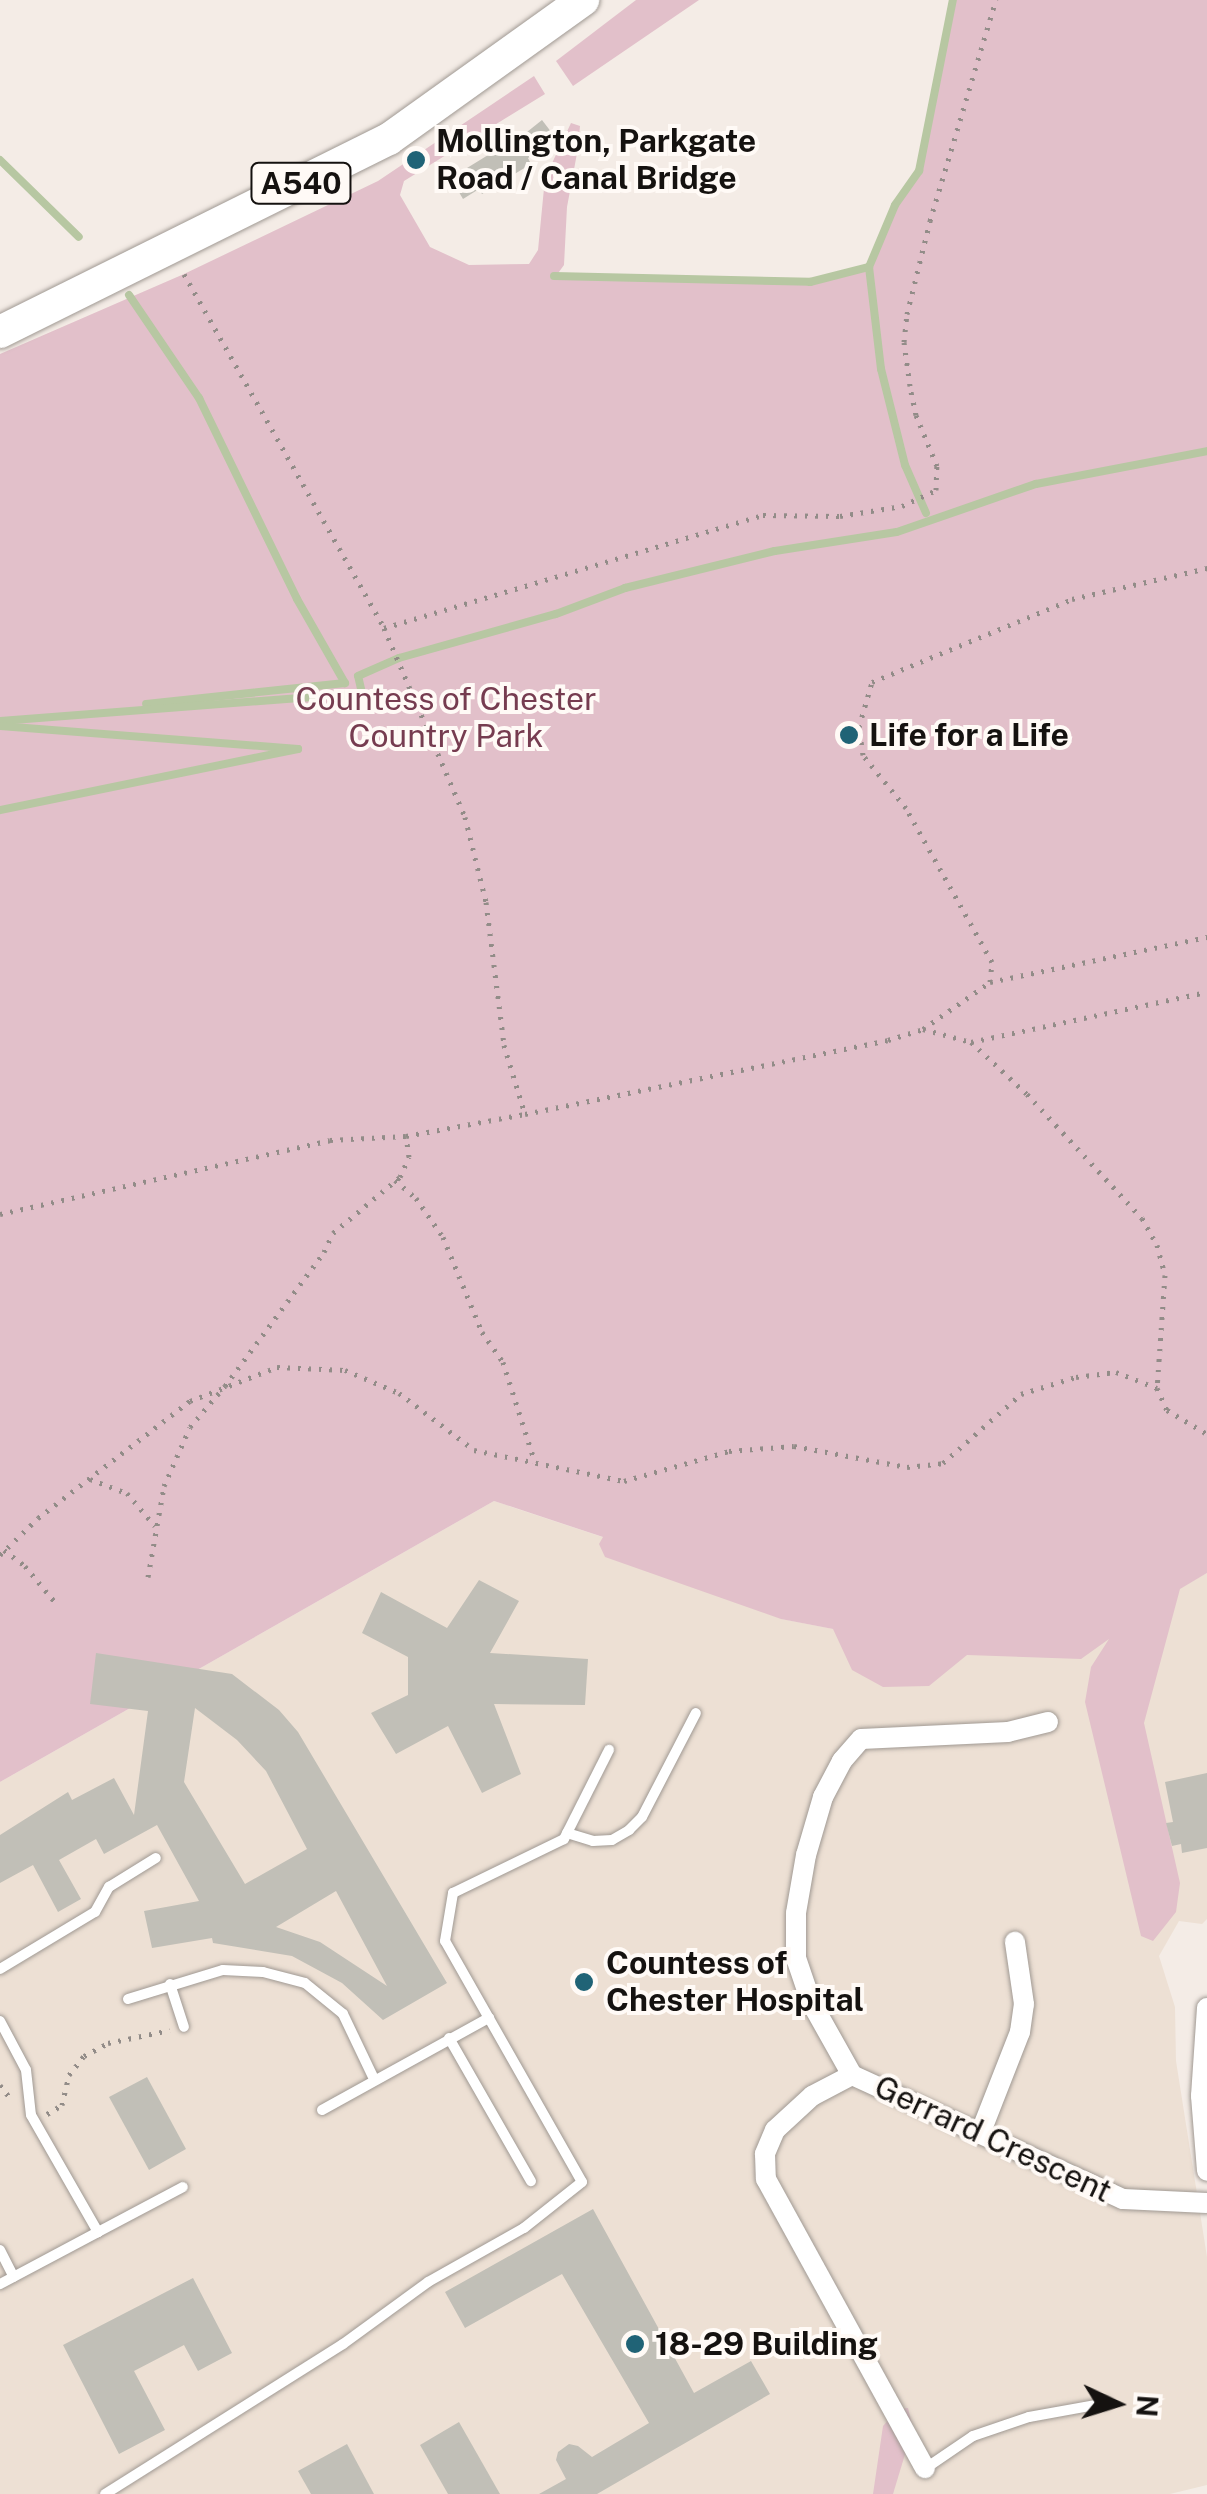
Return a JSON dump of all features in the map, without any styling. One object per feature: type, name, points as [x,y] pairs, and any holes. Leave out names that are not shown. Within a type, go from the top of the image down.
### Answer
[{"type":"main road","name":"A540","points":[[0,332],[389,139],[583,0]]},
{"type":"street","name":"Gerrard Crescent","points":[[1048,1722],[1008,1732],[861,1740],[842,1761],[824,1797],[806,1854],[796,1913],[796,1958],[811,2002],[852,2075],[1123,2199],[1207,2202]]},
{"type":"street","points":[[980,2134],[1020,2032],[1024,2004],[1015,1942]]},
{"type":"street","points":[[1207,2008],[1207,2172]]},
{"type":"street","points":[[852,2075],[812,2096],[775,2130],[765,2154],[766,2179],[925,2468]]},
{"type":"lane","points":[[566,1834],[593,1841],[612,1840],[629,1830],[642,1817],[696,1713]]},
{"type":"lane","points":[[105,2494],[343,2344],[428,2282],[524,2228],[582,2182],[445,1941],[453,1893],[566,1834],[609,1750]]},
{"type":"lane","points":[[0,1969],[95,1912],[108,1887],[156,1858]]},
{"type":"lane","points":[[128,1999],[223,1970],[263,1972],[305,1983],[343,2014],[374,2078]]},
{"type":"lane","points":[[170,1984],[178,2028]]},
{"type":"lane","points":[[322,2110],[489,2018]]},
{"type":"lane","points":[[0,2021],[26,2070],[31,2115],[98,2232]]},
{"type":"lane","points":[[449,2038],[531,2181]]},
{"type":"lane","points":[[0,2284],[183,2187]]},
{"type":"lane","points":[[0,2250],[14,2277]]},
{"type":"lane","points":[[925,2468],[974,2436],[1029,2417],[1106,2403]]},
{"type":"path","points":[[384,628],[764,515],[840,516],[915,501],[936,490],[939,474],[913,401],[904,342],[907,314],[930,221],[996,0]]},
{"type":"path","points":[[168,249],[384,628],[466,817],[486,902],[504,1045],[525,1114]]},
{"type":"path","points":[[990,982],[992,962],[906,808],[864,755],[859,727],[872,682],[1072,599],[1207,568]]},
{"type":"path","points":[[0,1214],[330,1140],[406,1136],[888,1040],[923,1029],[990,982],[1207,937]]},
{"type":"path","points":[[923,1029],[972,1042],[1207,992]]},
{"type":"path","points":[[972,1042],[1142,1218],[1158,1245],[1165,1275],[1157,1388],[1167,1410],[1207,1434]]},
{"type":"path","points":[[148,1577],[155,1526],[176,1454],[190,1428],[324,1252],[332,1233],[396,1180],[407,1166],[410,1146],[406,1136]]},
{"type":"path","points":[[396,1180],[416,1198],[443,1237],[482,1332],[504,1362],[536,1462]]},
{"type":"path","points":[[54,1602],[25,1566],[2,1553],[190,1402],[277,1367],[344,1370],[399,1393],[474,1450],[624,1480],[729,1451],[794,1446],[907,1466],[943,1463],[1021,1394],[1076,1377],[1116,1372],[1157,1388]]},
{"type":"path","points":[[90,1479],[127,1493],[155,1526]]},
{"type":"path","points":[[38,2119],[62,2105],[69,2075],[84,2056],[108,2042],[178,2028]]},
{"type":"path","points":[[0,2085],[12,2102]]},
{"type":"shaded area","name":"Countess of Chester Hospital","points":[[494,1501],[792,1600],[782,1619],[967,1655],[1168,1595],[1207,1573],[1207,1919],[1202,1924],[1179,1921],[1159,1956],[1175,2007],[1176,2061],[1207,2257],[1207,2485],[1170,2494],[0,2494],[0,1782]]},
{"type":"green space","points":[[636,0],[699,0],[573,86],[556,61]]},
{"type":"green space","name":"Countess of Chester Country Park","points":[[953,0],[1207,0],[1207,1573],[1180,1589],[1144,1723],[1180,1883],[1176,1912],[1153,1941],[1141,1936],[1085,1702],[1091,1667],[1109,1639],[1081,1659],[967,1655],[929,1686],[883,1687],[852,1670],[833,1629],[781,1619],[605,1557],[599,1544],[603,1537],[494,1501],[0,1782],[0,354],[184,274],[378,181],[534,76],[545,94],[404,181],[400,195],[430,247],[469,265],[529,264],[538,250],[545,178],[571,123],[580,126],[578,148],[567,207],[564,265],[556,276],[810,282],[868,267],[895,205],[919,171]]},
{"type":"green space","points":[[908,2408],[913,2428],[893,2494],[873,2494],[883,2426],[898,2409]]},
{"type":"building","points":[[542,120],[555,137],[528,158],[531,164],[482,194],[479,189],[463,199],[453,182],[469,172],[467,168],[493,152],[489,147],[513,133],[517,140]]},
{"type":"building","points":[[479,1580],[519,1601],[490,1653],[588,1659],[585,1705],[494,1704],[521,1774],[482,1793],[448,1726],[396,1754],[371,1713],[408,1695],[408,1657],[362,1633],[381,1592],[447,1628]]},
{"type":"building","points":[[96,1653],[232,1674],[279,1710],[298,1732],[447,1983],[383,2020],[342,1983],[292,1956],[213,1943],[212,1938],[152,1948],[144,1911],[199,1901],[157,1825],[104,1854],[96,1839],[59,1860],[81,1899],[58,1912],[33,1865],[0,1883],[0,1835],[68,1792],[72,1800],[114,1778],[134,1815],[148,1711],[90,1704]],"holes":[[[195,1708],[237,1740],[266,1771],[307,1849],[245,1884],[184,1782]],[[336,1891],[387,1986],[320,1942],[276,1927]]]},
{"type":"building","points":[[1207,1773],[1207,1848],[1182,1853],[1181,1844],[1172,1846],[1166,1823],[1173,1822],[1165,1782]]},
{"type":"building","points":[[147,2077],[186,2149],[149,2170],[109,2097]]},
{"type":"building","name":"18-29 Building","points":[[593,2209],[694,2393],[751,2361],[770,2394],[597,2494],[539,2494],[566,2479],[556,2460],[558,2452],[569,2444],[592,2457],[649,2423],[562,2274],[465,2328],[445,2292]]},
{"type":"building","points":[[193,2278],[232,2353],[198,2371],[184,2345],[134,2371],[165,2430],[119,2454],[63,2345]]},
{"type":"building","points":[[459,2422],[500,2494],[448,2494],[420,2445]]},
{"type":"building","points":[[347,2444],[374,2494],[311,2494],[298,2471]]},
{"type":"waterway","points":[[926,513],[905,465],[881,369],[869,267],[895,205],[919,171],[953,0]]},
{"type":"waterway","points":[[0,160],[79,237]]},
{"type":"waterway","points":[[554,276],[810,282],[869,267]]},
{"type":"waterway","points":[[129,295],[199,398],[297,599],[345,683],[146,704]]},
{"type":"waterway","points":[[0,721],[362,693],[358,676],[399,658],[556,614],[625,588],[775,551],[897,532],[1036,484],[1207,451]]},
{"type":"waterway","points":[[0,726],[298,749],[0,810]]},
{"type":"place","name":"Mollington, Parkgate Road / Canal Bridge","points":[[416,160]]},
{"type":"place","name":"Life for a Life","points":[[849,735]]},
{"type":"place","name":"Countess of Chester Hospital","points":[[584,1982]]},
{"type":"place","name":"18-29 Building","points":[[635,2344]]}]
